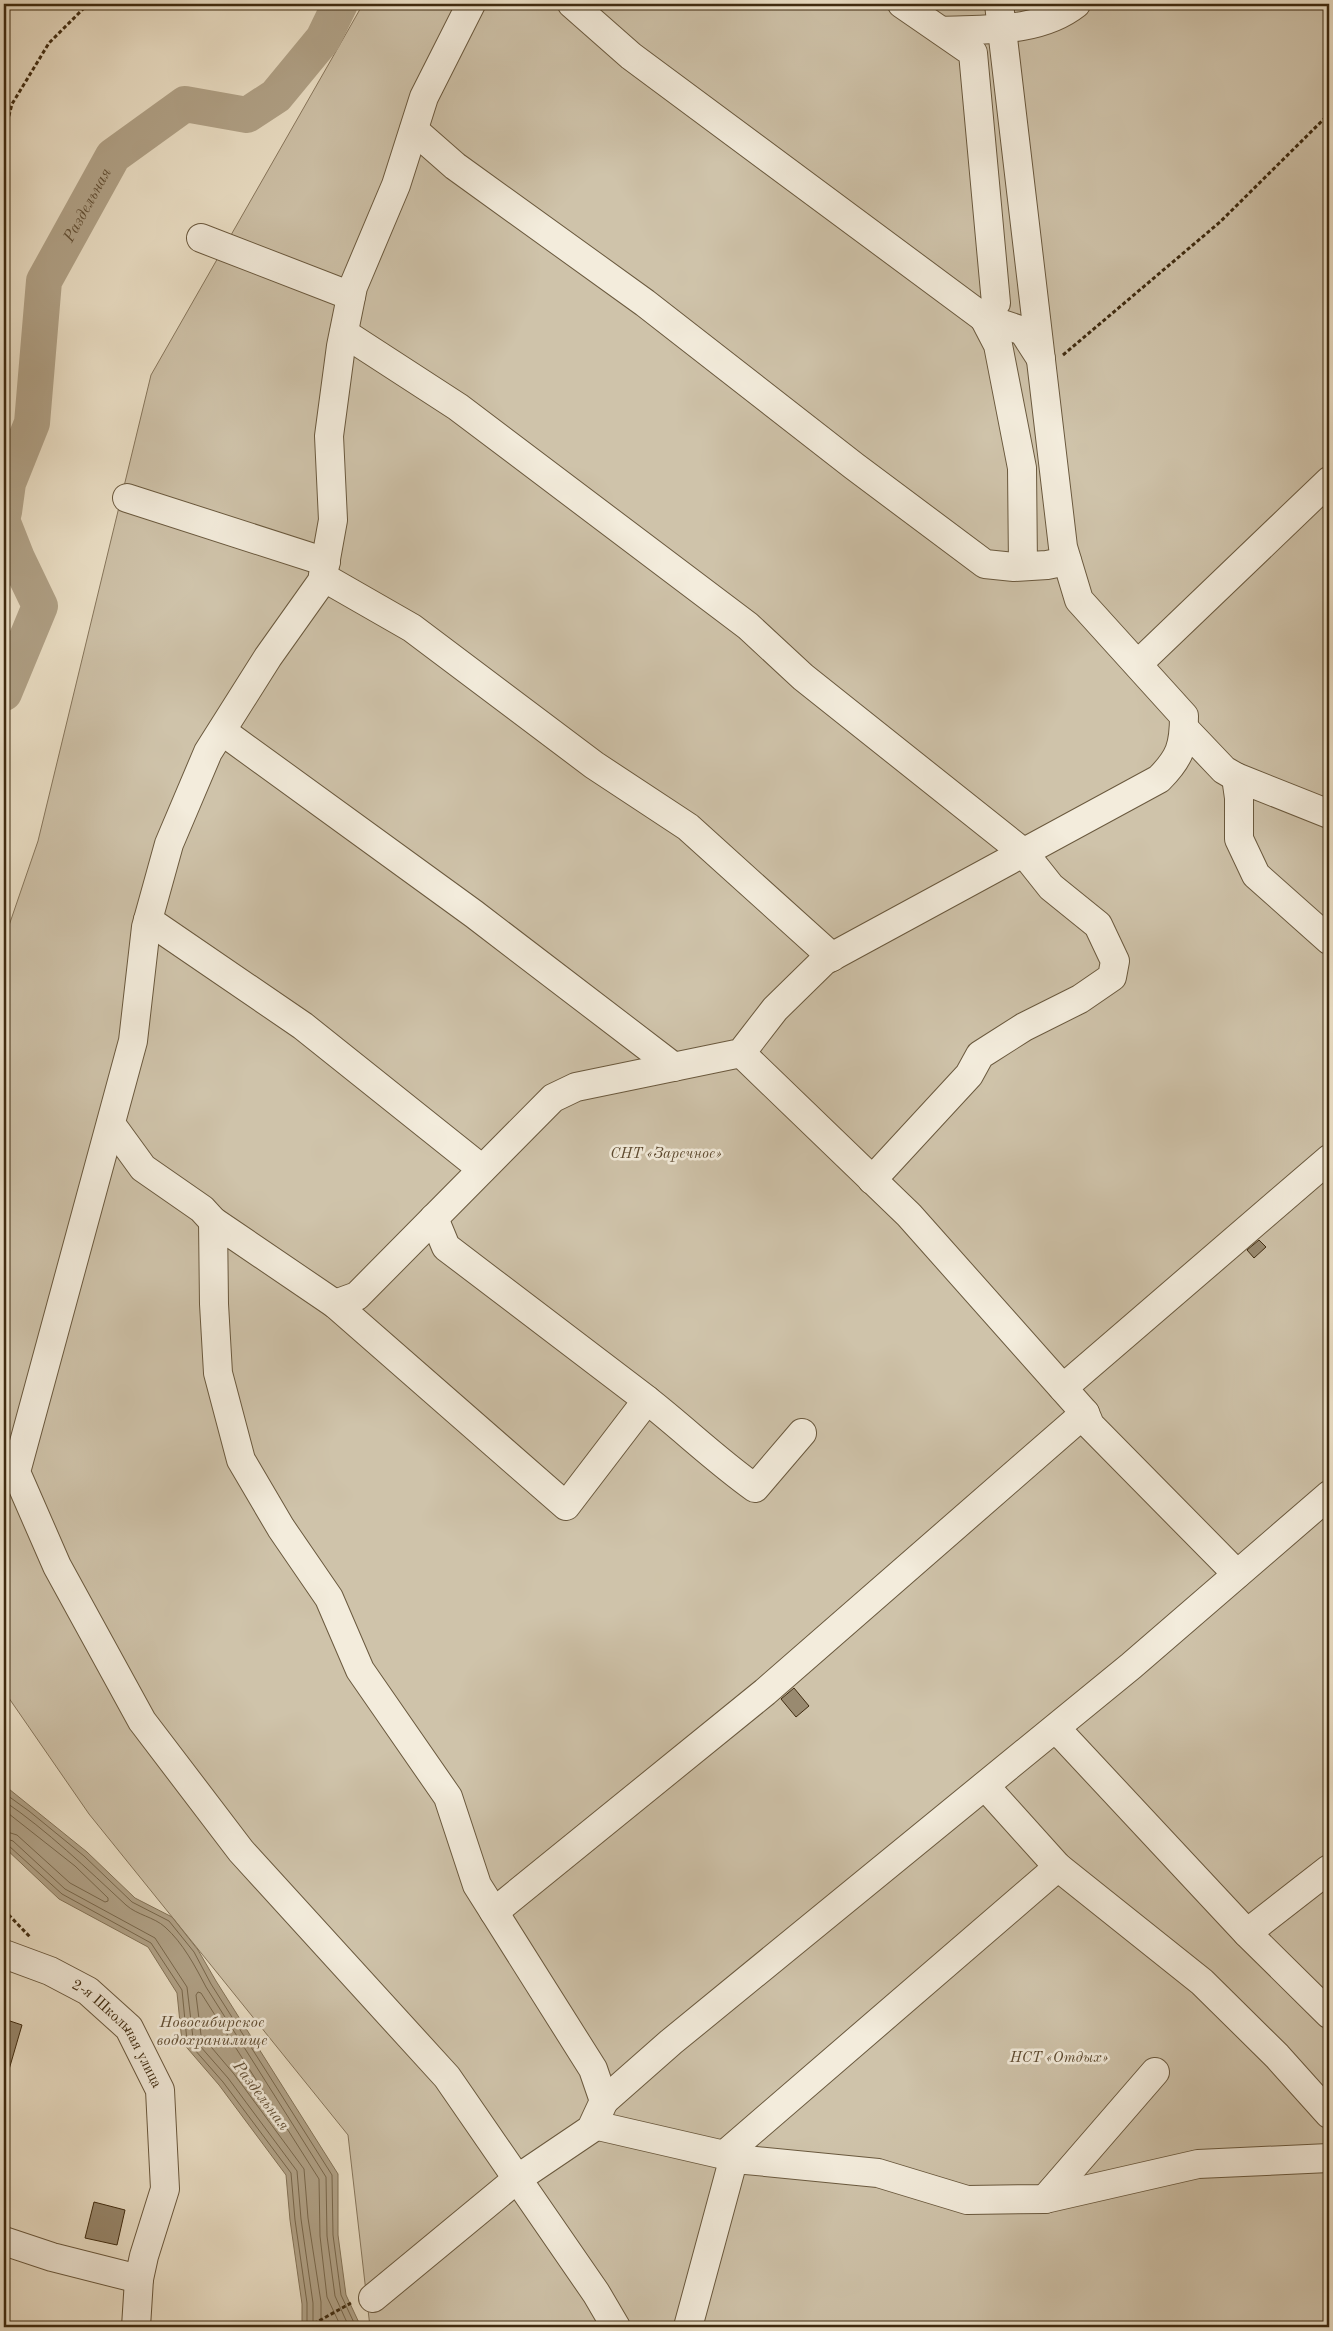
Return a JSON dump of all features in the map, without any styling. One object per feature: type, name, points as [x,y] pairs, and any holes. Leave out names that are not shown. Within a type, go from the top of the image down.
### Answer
[{"type":"street","points":[[471,4],[424,97],[396,185],[353,287],[344,333],[329,436],[334,520],[322,581],[268,657],[208,752],[169,844],[148,920],[133,1041],[80,1244],[38,1385],[30,1428],[16,1472],[57,1566],[142,1721],[241,1851],[447,2077],[616,2327]]},
{"type":"street","points":[[572,4],[631,56],[984,318],[1023,331],[1043,366]]},
{"type":"street","points":[[902,4],[973,53],[996,303],[984,318]]},
{"type":"street","points":[[942,31],[1001,16],[1050,20],[1076,4]]},
{"type":"street","points":[[336,1304],[357,1296],[552,1098],[576,1087],[741,1053],[775,1010],[824,961],[1159,780],[1173,765],[1184,739],[1184,716],[1079,600],[1063,547],[1001,16]]},
{"type":"street","points":[[414,130],[455,166],[645,303],[854,466],[985,564],[1023,566],[1047,565],[1067,561]]},
{"type":"street","points":[[201,238],[351,296]]},
{"type":"street","points":[[984,318],[998,345],[1022,468],[1023,566]]},
{"type":"street","points":[[344,333],[458,407],[748,626],[802,677],[1024,853],[1052,887],[1098,925],[1115,962],[1112,977],[1080,999],[1024,1027],[980,1055],[969,1075],[872,1180]]},
{"type":"street","points":[[1138,664],[1329,481]]},
{"type":"street","points":[[127,498],[324,569],[412,628],[594,765],[688,827],[832,957]]},
{"type":"street","points":[[1184,728],[1224,770],[1236,777],[1329,814]]},
{"type":"street","points":[[222,731],[474,914],[674,1067]]},
{"type":"street","points":[[1236,777],[1239,798],[1239,839],[1256,875],[1329,940]]},
{"type":"street","points":[[148,920],[303,1026],[482,1169]]},
{"type":"street","points":[[741,1053],[909,1216],[1085,1413],[1090,1425],[1237,1574]]},
{"type":"street","points":[[111,1124],[143,1168],[202,1209],[213,1221],[336,1304],[566,1506],[647,1400]]},
{"type":"street","points":[[1063,1388],[1329,1159]]},
{"type":"street","points":[[434,1218],[446,1247],[647,1400],[725,1466],[755,1488],[802,1433]]},
{"type":"street","points":[[213,1221],[214,1304],[218,1373],[241,1460],[281,1528],[329,1598],[360,1670],[448,1797],[477,1885],[593,2068],[599,2113]]},
{"type":"street","points":[[494,1912],[765,1692],[1085,1413]]},
{"type":"street","points":[[4,1448],[30,1428]]},
{"type":"street","points":[[364,2299],[517,2179],[592,2130],[599,2113],[672,2042],[1131,1666],[1329,1495]]},
{"type":"street","points":[[1054,1730],[1064,1737],[1247,1933],[1329,2014]]},
{"type":"street","points":[[985,1786],[1058,1867],[1202,1982],[1276,2056],[1329,2114]]},
{"type":"street","points":[[688,2327],[729,2156],[1058,1867]]},
{"type":"street","points":[[1247,1933],[1329,1869]]},
{"type":"street","name":"2-я Школьная улица","points":[[4,1954],[50,1971],[88,1991],[129,2028],[160,2090],[166,2189],[144,2256],[139,2279],[136,2327]]},
{"type":"street","points":[[1045,2199],[1155,2072]]},
{"type":"street","points":[[599,2113],[729,2156],[878,2173],[967,2200],[1045,2199],[1198,2164],[1329,2158]]},
{"type":"street","points":[[4,2241],[52,2257],[139,2279]]},
{"type":"path","points":[[4,135],[12,104],[49,43],[88,4]]},
{"type":"path","points":[[1043,366],[1220,222],[1329,114]]},
{"type":"path","points":[[308,2327],[364,2299]]},
{"type":"green space","name":"СНТ «Заречное»","points":[[363,4],[1329,4],[1329,2327],[370,2327],[348,2135],[89,1814],[4,1691],[4,940],[38,841],[151,375]]},
{"type":"water","name":"Новосибирское водохранилище","points":[[4,1785],[87,1852],[135,1898],[172,1917],[198,1950],[338,2174],[338,2235],[346,2295],[361,2327],[302,2327],[302,2304],[290,2220],[286,2175],[219,2085],[182,2042],[177,1993],[148,1947],[59,1899],[4,1847]]},
{"type":"building","points":[[1259,1240],[1266,1247],[1254,1258],[1247,1250]]},
{"type":"building","points":[[794,1688],[809,1706],[796,1717],[781,1699]]},
{"type":"building","points":[[4,2019],[22,2025],[8,2073],[4,2073]]},
{"type":"building","points":[[94,2202],[125,2210],[117,2245],[85,2238]]},
{"type":"waterway","name":"Раздельная","points":[[4,512],[8,483],[32,423],[44,281],[113,156],[185,104],[247,115],[276,96],[323,39],[340,4]]},
{"type":"waterway","name":"Раздельная","points":[[4,525],[17,558],[40,606],[4,693]]},
{"type":"park label","name":"НСТ «Отдых»","points":[[1059,2057]]}]
